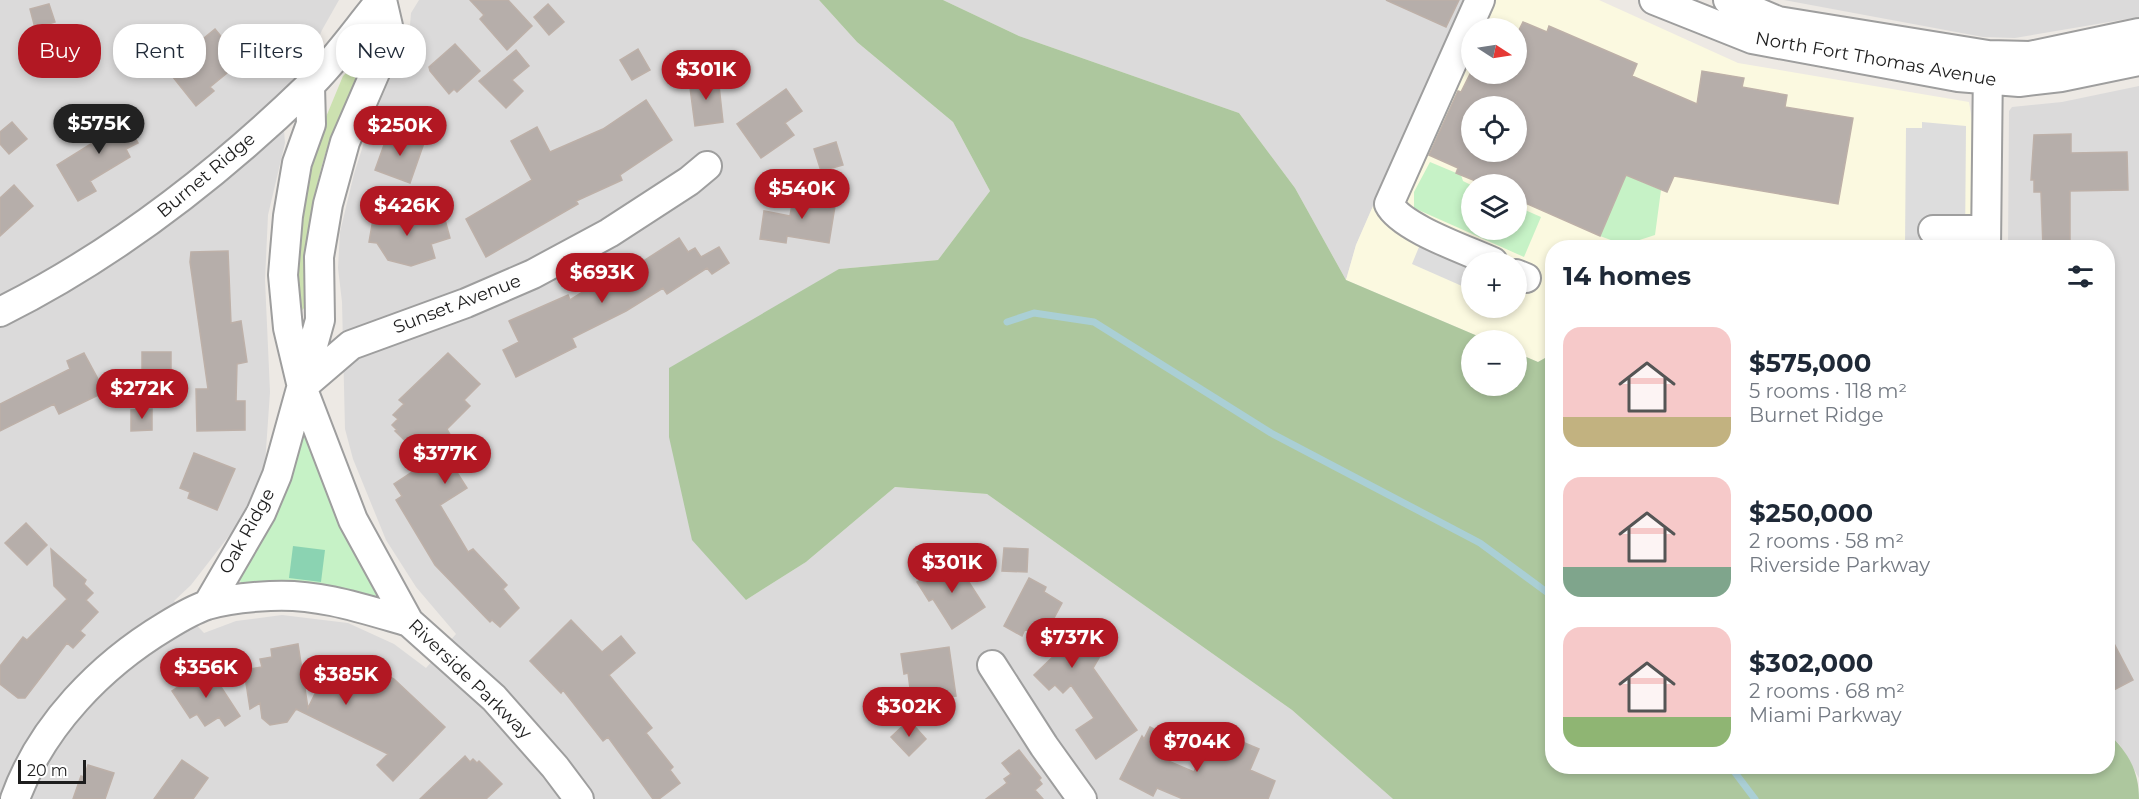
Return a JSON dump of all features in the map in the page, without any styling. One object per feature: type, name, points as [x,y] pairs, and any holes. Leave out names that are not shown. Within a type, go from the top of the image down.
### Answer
[{"type":"street","name":"Burnet Ridge","points":[[0,312],[45,290],[157,217],[193,190],[309,86],[382,0]]},
{"type":"street","points":[[302,387],[320,320],[319,257],[328,204],[345,142],[384,52],[388,26],[382,0]]},
{"type":"street","points":[[1471,252],[1406,222],[1393,212],[1389,204],[1480,0]]},
{"type":"street","name":"North Fort Thomas Avenue","points":[[1654,0],[1784,22],[1988,68],[2019,82],[2061,77],[2139,61]]},
{"type":"street","name":"North Fort Thomas Avenue","points":[[1728,0],[1756,17]]},
{"type":"street","name":"North Fort Thomas Avenue","points":[[1988,68],[2030,56],[2139,33]]},
{"type":"street","points":[[1933,230],[1986,239],[1988,68]]},
{"type":"street","name":"Riverside Parkway","points":[[309,86],[311,124],[297,164],[288,216],[283,275],[288,328],[302,387],[353,520],[409,622],[494,699],[555,766],[579,799]]},
{"type":"street","name":"Sunset Avenue","points":[[302,387],[351,345],[466,303],[533,274],[609,233],[689,181],[707,166]]},
{"type":"street","name":"Oak Ridge","points":[[208,604],[267,502],[302,387]]},
{"type":"street","name":"Oak Ridge","points":[[15,799],[42,747],[79,695],[112,664],[156,632],[208,604],[241,598],[299,597],[361,607],[409,622]]},
{"type":"street","points":[[992,665],[1044,746],[1082,799]]},
{"type":"shaded area","points":[[0,0],[339,0],[324,26],[324,24],[218,24],[218,78],[298,78],[260,118],[166,196],[78,257],[0,296]]},
{"type":"shaded area","points":[[419,0],[819,0],[857,42],[953,122],[990,191],[938,260],[839,269],[746,600],[806,562],[895,487],[987,494],[1292,710],[1393,799],[0,799],[0,327],[64,292],[140,240],[284,130],[285,143],[268,215],[265,280],[270,392],[265,464],[255,493],[239,523],[191,585],[174,601],[204,633],[236,621],[282,615],[348,623],[394,644],[426,668],[456,634],[416,587],[386,540],[353,459],[345,429],[342,302],[338,268],[340,232],[354,174],[368,130],[390,78],[426,78],[426,24],[410,24],[411,13]]},
{"type":"shaded area","points":[[943,0],[1463,0],[1356,245],[1346,280],[1295,188],[1239,113],[1019,36]]},
{"type":"shaded area","points":[[1463,0],[1599,0],[1738,63],[1969,102],[1973,126],[1972,240],[1545,240],[1545,358],[1538,362],[1527,357],[1527,330],[1464,330],[1346,280],[1356,245]]},
{"type":"shaded area","points":[[1784,0],[2139,0],[2139,17],[2015,38],[1983,37]]},
{"type":"shaded area","points":[[2139,86],[2139,778],[2115,740],[2115,240],[2008,240],[2009,111],[2012,107],[2062,102]]},
{"type":"shaded area","points":[[1922,122],[1966,126],[1965,240],[1905,240],[1906,128],[1922,128]]},
{"type":"shaded area","points":[[1428,225],[1490,252],[1461,252],[1461,286],[1412,264]]},
{"type":"green space","points":[[819,0],[943,0],[1019,36],[1239,113],[1295,188],[1346,280],[1464,330],[1461,330],[1461,396],[1527,396],[1527,357],[1538,362],[1545,358],[1545,774],[2115,774],[2115,741],[2131,763],[2137,780],[2139,799],[1393,799],[1292,710],[987,494],[895,487],[806,562],[746,600],[692,540],[669,437],[669,368],[839,269],[938,260],[990,191],[953,122],[857,42]]},
{"type":"green space","points":[[342,78],[355,78],[331,138],[320,174],[307,249],[308,303],[300,313],[297,312],[296,226],[321,129]]},
{"type":"green space","points":[[1430,162],[1461,175],[1461,229],[1414,208],[1414,192]]},
{"type":"green space","points":[[1626,175],[1661,190],[1655,235],[1640,240],[1611,240],[1600,236]]},
{"type":"green space","points":[[1527,211],[1541,217],[1526,252],[1513,252],[1486,240],[1527,240]]},
{"type":"green space","points":[[306,429],[381,593],[375,600],[247,587],[241,583],[239,578],[286,490]]},
{"type":"green space","points":[[293,546],[325,550],[321,582],[289,578]]},
{"type":"building","points":[[470,0],[508,0],[532,26],[507,50],[480,19],[484,15]]},
{"type":"building","points":[[1386,0],[1459,0],[1446,27]]},
{"type":"building","points":[[49,4],[55,22],[34,24],[30,9]]},
{"type":"building","points":[[548,4],[564,22],[549,35],[534,17]]},
{"type":"building","points":[[1527,24],[1547,32],[1549,26],[1637,64],[1632,76],[1697,104],[1702,71],[1744,78],[1742,87],[1787,95],[1785,107],[1853,118],[1838,204],[1674,176],[1667,192],[1626,175],[1600,236],[1527,204],[1527,174],[1461,175],[1456,173],[1458,168],[1429,155],[1458,91],[1461,92],[1465,84],[1527,84]]},
{"type":"building","points":[[215,29],[218,33],[218,78],[221,78],[210,87],[214,91],[196,106],[174,78],[206,78],[206,36]]},
{"type":"building","points":[[455,44],[480,71],[457,92],[454,89],[449,94],[429,67]]},
{"type":"building","points":[[638,49],[650,70],[632,80],[620,60]]},
{"type":"building","points":[[516,50],[529,66],[512,80],[523,91],[506,108],[479,81]]},
{"type":"building","points":[[718,76],[723,122],[695,126],[689,80]]},
{"type":"building","points":[[786,89],[802,111],[785,123],[794,135],[761,158],[737,124]]},
{"type":"building","points":[[646,100],[672,140],[620,175],[622,180],[576,201],[578,204],[486,257],[466,219],[532,180],[511,141],[537,127],[550,152],[603,129]]},
{"type":"building","points":[[120,111],[138,143],[126,149],[130,157],[90,181],[96,191],[78,201],[57,165],[99,139],[93,126]]},
{"type":"building","points":[[12,122],[27,139],[9,154],[0,144],[0,132]]},
{"type":"building","points":[[389,131],[424,143],[410,183],[375,170]]},
{"type":"building","points":[[2071,134],[2071,153],[2127,152],[2128,190],[2070,191],[2070,240],[2043,240],[2041,192],[2034,192],[2034,180],[2031,180],[2034,135]]},
{"type":"building","points":[[836,142],[843,165],[821,171],[814,149]]},
{"type":"building","points":[[14,185],[33,206],[0,236],[0,198]]},
{"type":"building","points":[[817,191],[837,194],[829,243],[787,236],[786,243],[760,239],[764,211],[790,216],[794,193],[816,197]]},
{"type":"building","points":[[375,208],[404,214],[416,224],[444,216],[450,238],[431,244],[435,258],[411,266],[388,260],[377,243],[369,242]]},
{"type":"building","points":[[679,238],[688,252],[695,248],[701,257],[719,247],[729,263],[712,274],[707,268],[667,294],[663,288],[626,311],[572,338],[576,347],[516,377],[503,350],[519,342],[509,321],[568,295],[570,300],[611,274],[614,280]]},
{"type":"building","points":[[228,251],[231,323],[241,321],[247,362],[237,364],[236,401],[245,401],[245,430],[197,431],[196,389],[208,389],[190,262],[191,252]]},
{"type":"building","points":[[142,352],[171,352],[171,378],[142,378]]},
{"type":"building","points":[[84,353],[105,392],[59,414],[54,404],[0,431],[0,404],[70,369],[67,361]]},
{"type":"building","points":[[448,353],[480,384],[464,400],[470,406],[447,429],[461,454],[449,460],[467,488],[440,505],[468,552],[473,549],[507,585],[503,589],[519,608],[500,627],[492,620],[490,622],[435,565],[396,500],[402,496],[394,484],[427,462],[395,431],[397,430],[392,425],[398,419],[393,415],[404,404],[399,400]]},
{"type":"building","points":[[152,409],[152,430],[131,431],[131,410]]},
{"type":"building","points":[[194,453],[235,469],[217,510],[188,498],[190,492],[180,488]]},
{"type":"building","points":[[26,523],[47,545],[27,565],[5,543]]},
{"type":"building","points":[[1004,548],[1028,549],[1027,572],[1002,571]]},
{"type":"building","points":[[51,549],[86,580],[84,584],[93,593],[86,600],[98,612],[80,631],[85,635],[73,648],[67,643],[25,698],[18,698],[0,684],[0,666],[23,637],[27,640],[67,599],[54,586]]},
{"type":"building","points":[[954,559],[985,607],[952,629],[933,599],[929,601],[917,582]]},
{"type":"building","points":[[1029,578],[1046,587],[1044,592],[1062,603],[1053,620],[1080,647],[1086,641],[1100,656],[1093,668],[1137,730],[1096,759],[1076,730],[1094,718],[1071,685],[1063,693],[1055,685],[1049,690],[1034,675],[1062,648],[1025,629],[1022,636],[1004,626]]},
{"type":"building","points":[[571,620],[602,652],[621,636],[635,653],[609,675],[652,728],[646,733],[673,767],[670,770],[680,783],[659,799],[653,799],[608,737],[603,741],[563,690],[561,693],[530,661]]},
{"type":"building","points":[[298,644],[308,708],[329,665],[340,671],[346,659],[394,679],[445,727],[393,781],[377,765],[388,754],[296,709],[287,722],[270,725],[262,718],[260,703],[250,709],[244,670],[262,667],[260,659],[272,657],[271,649]]},
{"type":"building","points":[[2115,645],[2133,680],[2115,689]]},
{"type":"building","points":[[949,647],[956,696],[948,697],[950,707],[913,712],[908,673],[904,674],[901,654]]},
{"type":"building","points":[[208,667],[240,716],[225,726],[219,717],[205,726],[197,714],[190,718],[172,691]]},
{"type":"building","points":[[909,720],[926,739],[909,756],[891,737]]},
{"type":"building","points":[[1150,727],[1169,737],[1159,757],[1194,772],[1205,744],[1233,756],[1240,741],[1259,749],[1250,770],[1275,781],[1268,799],[1183,799],[1157,788],[1153,796],[1120,779],[1142,736],[1144,739]]},
{"type":"building","points":[[1019,750],[1041,778],[1039,780],[1042,784],[1035,790],[1043,799],[986,799],[1007,783],[1004,779],[1011,774],[1002,763]]},
{"type":"building","points":[[465,756],[470,762],[473,759],[477,763],[479,761],[502,784],[486,799],[420,799]]},
{"type":"building","points":[[182,760],[208,778],[193,799],[154,799]]},
{"type":"building","points":[[88,765],[114,773],[105,799],[73,799],[81,776],[84,777]]},
{"type":"waterway","points":[[1007,322],[1034,313],[1094,322],[1271,433],[1480,543],[1545,591]]},
{"type":"waterway","points":[[1736,774],[1755,799]]}]
